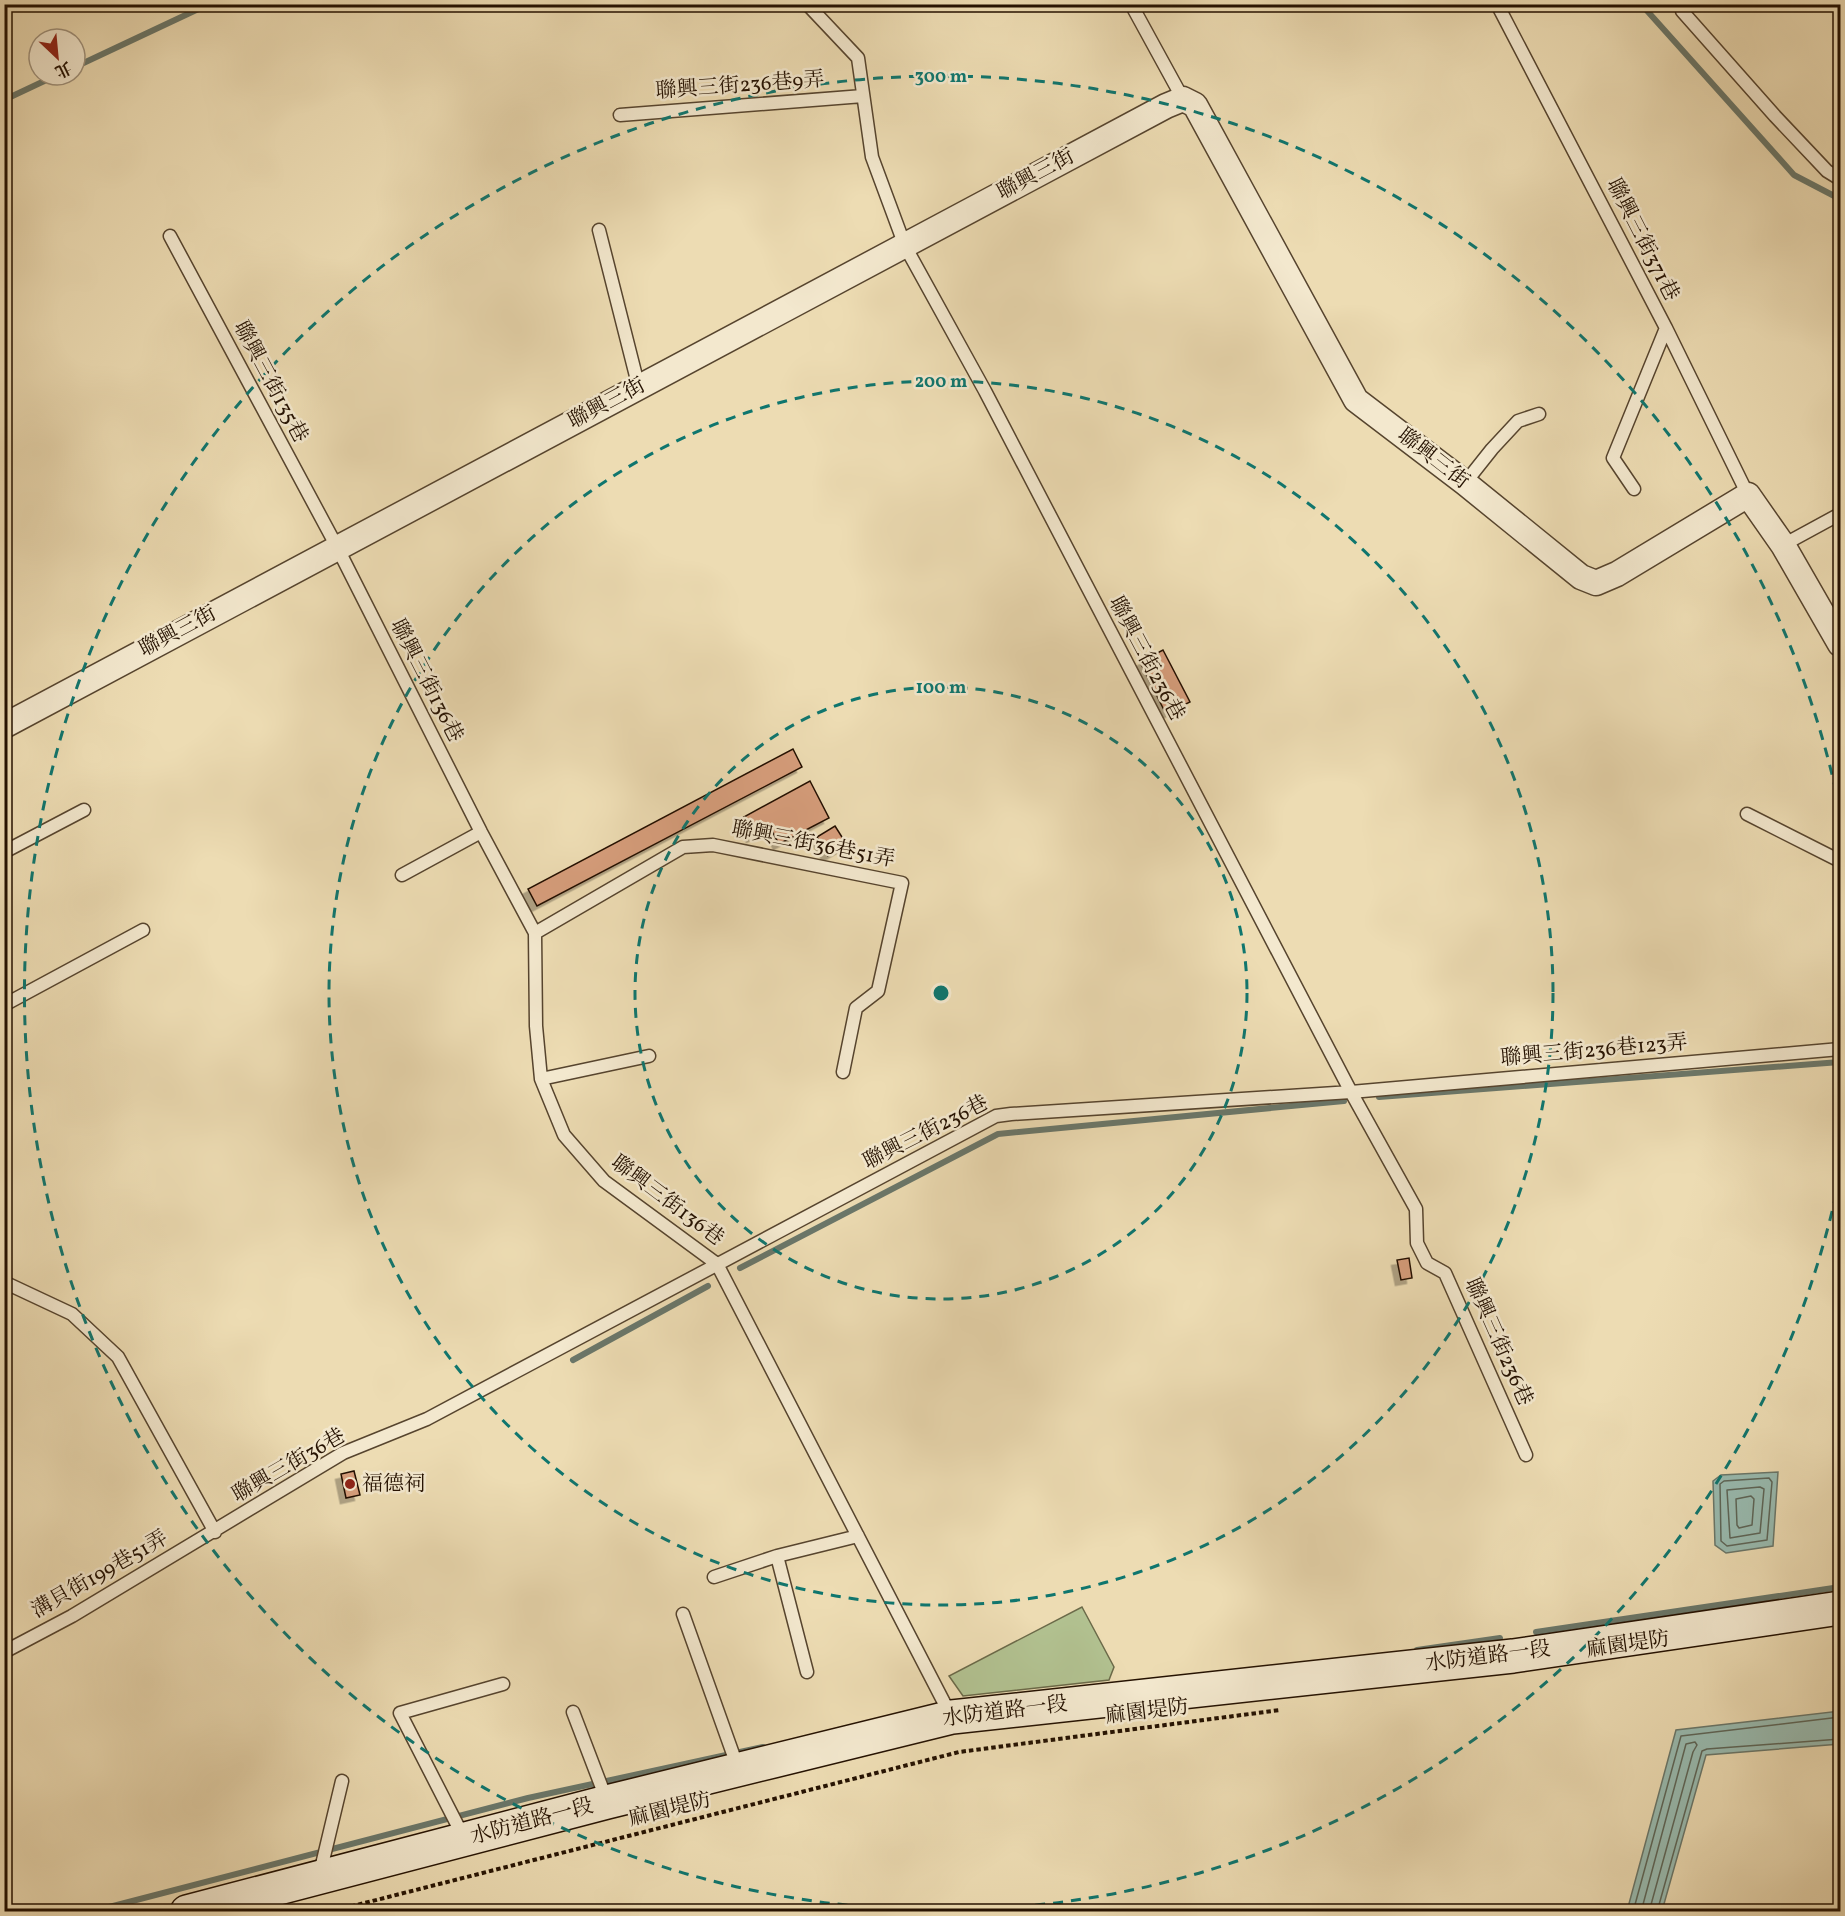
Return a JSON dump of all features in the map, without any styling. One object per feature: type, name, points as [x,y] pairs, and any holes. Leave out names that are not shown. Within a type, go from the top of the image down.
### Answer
[{"type":"street","name":"聯興三街","points":[[4,726],[1166,106],[1183,99],[1195,105],[1356,400],[1465,483],[1581,577],[1596,583],[1617,574],[1748,495]]},
{"type":"street","points":[[1748,495],[1783,545],[1840,644]]},
{"type":"street","name":"水防道路一段","points":[[187,1911],[321,1869],[462,1833],[602,1789],[735,1759],[952,1717],[1513,1656],[1840,1608]]},
{"type":"lane","name":"聯興三街236巷","points":[[807,4],[858,58],[872,157],[905,246],[984,391],[1351,1092],[1416,1209],[1417,1243],[1428,1263],[1445,1273],[1526,1455]]},
{"type":"lane","points":[[1131,4],[1183,99]]},
{"type":"lane","name":"聯興三街371巷","points":[[1497,4],[1666,328],[1748,495]]},
{"type":"lane","points":[[1682,10],[1775,117],[1827,171],[1840,179]]},
{"type":"lane","name":"聯興三街236巷9弄","points":[[620,115],[863,96]]},
{"type":"lane","points":[[599,230],[639,388]]},
{"type":"lane","name":"聯興三街135巷","points":[[170,236],[337,547]]},
{"type":"lane","points":[[1634,489],[1613,458],[1666,328]]},
{"type":"lane","points":[[1465,483],[1518,421],[1539,414]]},
{"type":"lane","points":[[1783,545],[1840,514]]},
{"type":"lane","name":"聯興三街136巷","points":[[337,547],[481,832],[535,933],[536,1026],[541,1079],[564,1135],[604,1181],[717,1264],[952,1717]]},
{"type":"lane","points":[[4,852],[84,810]]},
{"type":"lane","points":[[1746,814],[1840,861]]},
{"type":"lane","points":[[402,875],[481,832]]},
{"type":"lane","name":"聯興三街36巷51弄","points":[[535,933],[683,847],[712,845],[902,882],[878,991],[856,1008],[843,1072]]},
{"type":"lane","points":[[4,1005],[143,930]]},
{"type":"lane","name":"聯興三街236巷123弄","points":[[1351,1092],[1840,1048]]},
{"type":"lane","points":[[541,1079],[649,1056]]},
{"type":"lane","name":"聯興三街236巷","points":[[717,1264],[996,1116],[1351,1092]]},
{"type":"lane","name":"聯興三街36巷","points":[[215,1532],[344,1453],[427,1419],[717,1264]]},
{"type":"lane","points":[[4,1280],[72,1314],[93,1331],[118,1357],[215,1532]]},
{"type":"lane","name":"溝貝街199巷51弄","points":[[4,1652],[72,1616],[215,1532]]},
{"type":"lane","points":[[714,1577],[777,1556],[858,1536]]},
{"type":"lane","points":[[777,1556],[807,1672]]},
{"type":"lane","points":[[683,1614],[735,1759]]},
{"type":"lane","points":[[462,1833],[400,1713],[503,1684]]},
{"type":"lane","points":[[573,1712],[602,1789]]},
{"type":"lane","points":[[321,1869],[342,1780]]},
{"type":"path","name":"麻園堤防","points":[[328,1911],[959,1752],[1284,1710]]},
{"type":"green space","points":[[1082,1607],[1114,1667],[1109,1680],[963,1696],[949,1676]]},
{"type":"water","points":[[1778,1472],[1773,1546],[1726,1553],[1715,1545],[1713,1481],[1721,1475]]},
{"type":"water","points":[[1840,1711],[1840,1744],[1706,1755],[1662,1911],[1627,1911],[1676,1730]]},
{"type":"building","points":[[1163,650],[1190,702],[1166,714],[1140,662]]},
{"type":"building","points":[[793,749],[802,767],[537,906],[528,889]]},
{"type":"building","points":[[810,781],[829,818],[779,844],[770,827],[752,837],[742,818]]},
{"type":"building","points":[[835,826],[847,845],[828,856],[817,837]]},
{"type":"building","points":[[1409,1258],[1412,1278],[1401,1280],[1397,1260]]},
{"type":"building","name":"福德祠","points":[[354,1471],[360,1495],[346,1498],[341,1474]]},
{"type":"waterway","points":[[87,61],[209,4]]},
{"type":"waterway","points":[[1641,4],[1794,175],[1840,199]]},
{"type":"waterway","points":[[4,100],[32,87]]},
{"type":"waterway","points":[[1379,1097],[1840,1062]]},
{"type":"waterway","points":[[740,1268],[998,1134],[1344,1101]]},
{"type":"waterway","points":[[573,1360],[708,1286]]},
{"type":"waterway","points":[[1536,1632],[1840,1587]]},
{"type":"waterway","points":[[1417,1650],[1500,1638]]},
{"type":"waterway","points":[[90,1912],[528,1798],[763,1747]]},
{"type":"place","name":"福德祠","points":[[350,1484]]}]
